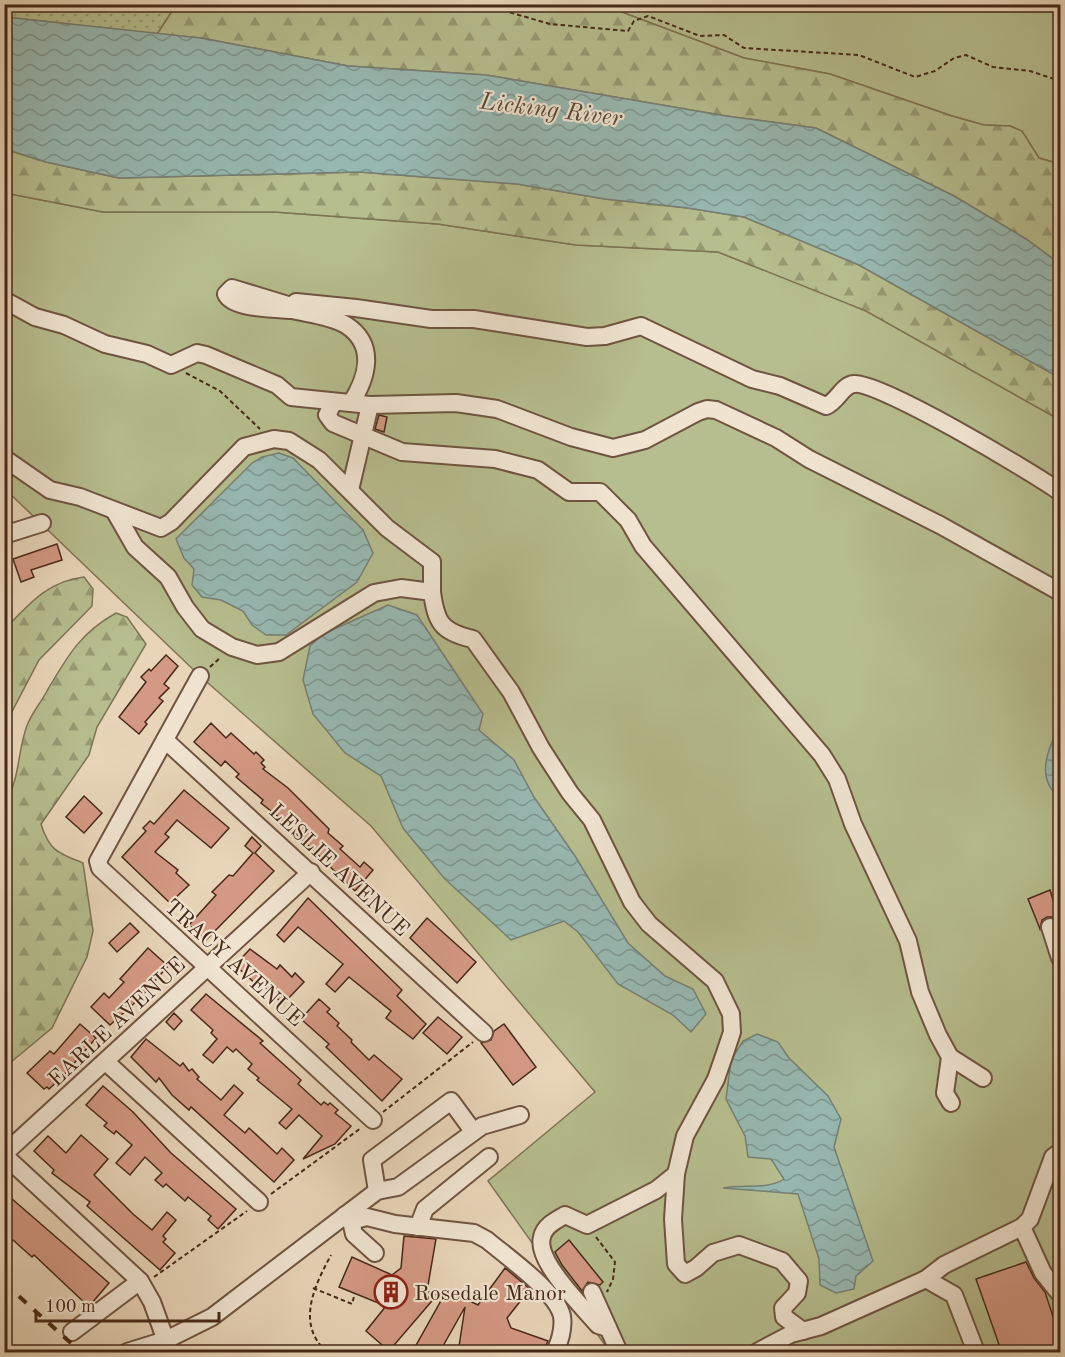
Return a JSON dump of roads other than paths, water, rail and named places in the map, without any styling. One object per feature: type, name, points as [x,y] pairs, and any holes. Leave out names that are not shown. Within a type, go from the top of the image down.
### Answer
[{"type":"street","points":[[4,300],[35,316],[64,325],[105,344],[147,354],[171,365],[197,353],[206,355],[277,385],[291,397],[370,405],[456,403],[497,409],[571,437],[613,448],[645,440],[698,412],[707,409],[716,410],[776,438],[809,459],[940,525],[1060,592]]},
{"type":"street","points":[[983,1078],[950,1057],[938,1035],[920,992],[908,941],[853,824],[837,779],[822,755],[644,546],[614,504],[600,492],[569,492],[538,470],[523,465],[495,459],[402,452],[333,423],[327,415],[364,383],[368,364],[358,336],[346,326],[332,319],[291,308],[296,302],[311,302],[431,319],[474,319],[587,337],[605,336],[640,326],[752,379],[780,386],[826,406],[834,403],[847,385],[856,383],[905,402],[1060,492]]},
{"type":"street","points":[[350,490],[370,405]]},
{"type":"street","points":[[4,458],[50,490],[80,497],[161,528],[171,522],[244,447],[274,439],[289,441],[320,460],[387,528],[432,562],[435,614],[444,628],[458,636],[473,639],[512,692],[541,748],[570,793],[592,820],[632,902],[649,924],[715,981],[731,1014],[732,1032],[716,1079],[685,1136],[676,1174],[673,1219],[676,1264],[685,1274],[696,1268],[713,1253],[739,1245],[782,1261],[799,1281],[796,1293],[783,1308],[784,1317],[803,1331]]},
{"type":"street","points":[[115,512],[135,547],[168,577],[185,607],[202,630],[232,647],[257,655],[279,652],[374,593],[400,588],[432,592]]},
{"type":"street","points":[[4,535],[42,523]]},
{"type":"street","name":"TRACY AVENUE","points":[[200,676],[98,861],[100,868],[373,1120]]},
{"type":"street","name":"LESLIE AVENUE","points":[[165,740],[311,873],[481,1036]]},
{"type":"street","name":"EARLE AVENUE","points":[[4,1154],[311,873]]},
{"type":"street","points":[[1050,927],[1060,958]]},
{"type":"street","points":[[950,1057],[945,1093],[951,1102]]},
{"type":"street","points":[[106,1062],[259,1202]]},
{"type":"street","points":[[377,1191],[372,1160],[451,1101],[474,1131]]},
{"type":"street","points":[[127,1353],[168,1346],[212,1317],[348,1218],[377,1191],[398,1186],[474,1131],[520,1115]]},
{"type":"street","points":[[4,1154],[140,1281],[152,1302],[168,1346]]},
{"type":"street","points":[[418,1227],[425,1209],[489,1157]]},
{"type":"street","points":[[757,1353],[772,1343],[821,1326],[926,1279],[944,1265],[1022,1227],[1030,1219],[1057,1164]]},
{"type":"street","points":[[608,1328],[598,1325],[552,1269],[543,1254],[542,1237],[552,1222],[565,1215],[587,1225],[656,1190],[676,1174]]},
{"type":"street","points":[[348,1218],[367,1217],[418,1227],[474,1233],[487,1240],[555,1301],[562,1319],[562,1331],[555,1353]]},
{"type":"street","points":[[348,1218],[354,1234],[375,1253]]},
{"type":"street","points":[[1022,1227],[1042,1273],[1060,1294]]},
{"type":"street","points":[[926,1279],[954,1295],[976,1353]]},
{"type":"street","points":[[72,1332],[140,1281]]},
{"type":"street","points":[[594,1297],[619,1353]]},
{"type":"water","name":"Licking River","points":[[5,17],[201,38],[348,66],[486,75],[726,116],[816,128],[954,196],[1026,239],[1060,264],[1060,378],[859,265],[744,217],[605,199],[517,184],[359,172],[119,178],[46,162],[5,149]]},
{"type":"water","points":[[279,453],[293,458],[363,530],[373,553],[357,582],[286,635],[266,635],[252,625],[243,611],[221,600],[202,597],[192,585],[194,569],[184,558],[176,539],[252,463],[262,457]]},
{"type":"water","points":[[388,605],[417,615],[483,714],[479,730],[514,760],[534,797],[575,856],[628,943],[665,976],[693,989],[706,1014],[691,1032],[673,1015],[618,984],[578,932],[564,921],[511,940],[444,878],[403,828],[381,776],[345,753],[313,714],[303,680],[310,646],[323,634]]},
{"type":"water","points":[[1060,732],[1060,798],[1049,784],[1045,768],[1051,743],[1055,735]]},
{"type":"water","points":[[757,1034],[778,1042],[789,1058],[828,1096],[841,1119],[834,1147],[873,1261],[856,1276],[854,1289],[836,1293],[820,1285],[819,1259],[798,1194],[723,1188],[763,1186],[784,1179],[771,1159],[748,1157],[745,1136],[726,1099],[731,1060],[743,1041]]},
{"type":"railway","points":[[4,1283],[81,1352]]},
{"type":"place","name":"Rosedale Manor","points":[[391,1292]]}]
